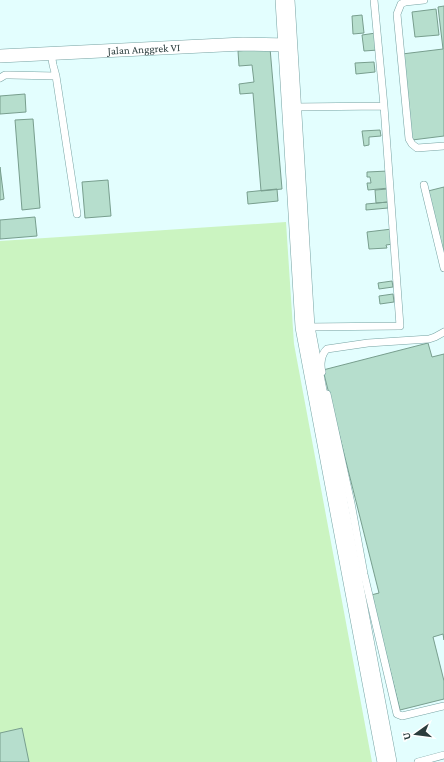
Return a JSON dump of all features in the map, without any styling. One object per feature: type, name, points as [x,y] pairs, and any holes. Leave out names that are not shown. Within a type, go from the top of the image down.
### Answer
[{"type":"street","points":[[285,0],[305,326],[387,762]]},
{"type":"street","name":"Jalan Anggrek VI","points":[[0,56],[243,44],[287,45]]},
{"type":"lane","points":[[305,326],[400,326],[384,106],[374,0]]},
{"type":"lane","points":[[424,0],[401,4],[397,14],[409,139],[417,148],[444,146]]},
{"type":"lane","points":[[51,54],[56,76],[77,214]]},
{"type":"lane","points":[[0,78],[5,75],[56,76]]},
{"type":"lane","points":[[291,107],[384,106]]},
{"type":"lane","points":[[424,184],[444,268]]},
{"type":"lane","points":[[323,375],[321,368],[322,355],[327,349],[368,343],[429,339],[444,332]]},
{"type":"lane","points":[[326,390],[351,502],[364,574],[397,714],[402,716],[444,706]]},
{"type":"lane","points":[[418,762],[444,755]]},
{"type":"green space","points":[[286,222],[294,344],[372,762],[0,762],[0,241]]},
{"type":"building","points":[[444,6],[444,136],[412,140],[402,54],[443,49],[438,7]]},
{"type":"building","points":[[436,9],[439,35],[415,37],[412,12]]},
{"type":"building","points":[[362,15],[364,33],[353,34],[352,16]]},
{"type":"building","points":[[376,33],[378,50],[364,51],[362,35]]},
{"type":"building","points":[[270,48],[282,189],[261,191],[253,93],[240,94],[239,84],[254,82],[252,65],[239,66],[238,51]]},
{"type":"building","points":[[374,62],[375,72],[356,74],[355,63]]},
{"type":"building","points":[[25,94],[26,112],[0,114],[0,96]]},
{"type":"building","points":[[33,119],[40,208],[22,210],[15,120]]},
{"type":"building","points":[[380,130],[381,136],[369,137],[369,145],[364,146],[362,131]]},
{"type":"building","points":[[0,167],[4,199],[0,200]]},
{"type":"building","points":[[388,171],[389,188],[368,190],[367,183],[371,183],[370,177],[367,177],[367,172]]},
{"type":"building","points":[[108,180],[111,216],[85,218],[82,182]]},
{"type":"building","points":[[444,187],[444,254],[428,191]]},
{"type":"building","points":[[277,189],[278,201],[248,204],[247,192]]},
{"type":"building","points":[[388,189],[389,202],[376,203],[375,190]]},
{"type":"building","points":[[388,202],[388,208],[366,210],[366,204]]},
{"type":"building","points":[[35,217],[37,236],[0,239],[0,220]]},
{"type":"building","points":[[392,229],[393,244],[386,245],[387,248],[369,249],[367,232]]},
{"type":"building","points":[[392,281],[393,287],[379,289],[378,283]]},
{"type":"building","points":[[393,294],[394,302],[380,304],[379,296]]},
{"type":"building","points":[[428,343],[432,357],[444,354],[444,640],[443,634],[433,637],[444,681],[444,699],[400,710],[371,595],[379,593],[323,370]]},
{"type":"building","points":[[22,728],[29,762],[0,762],[0,733]]}]
